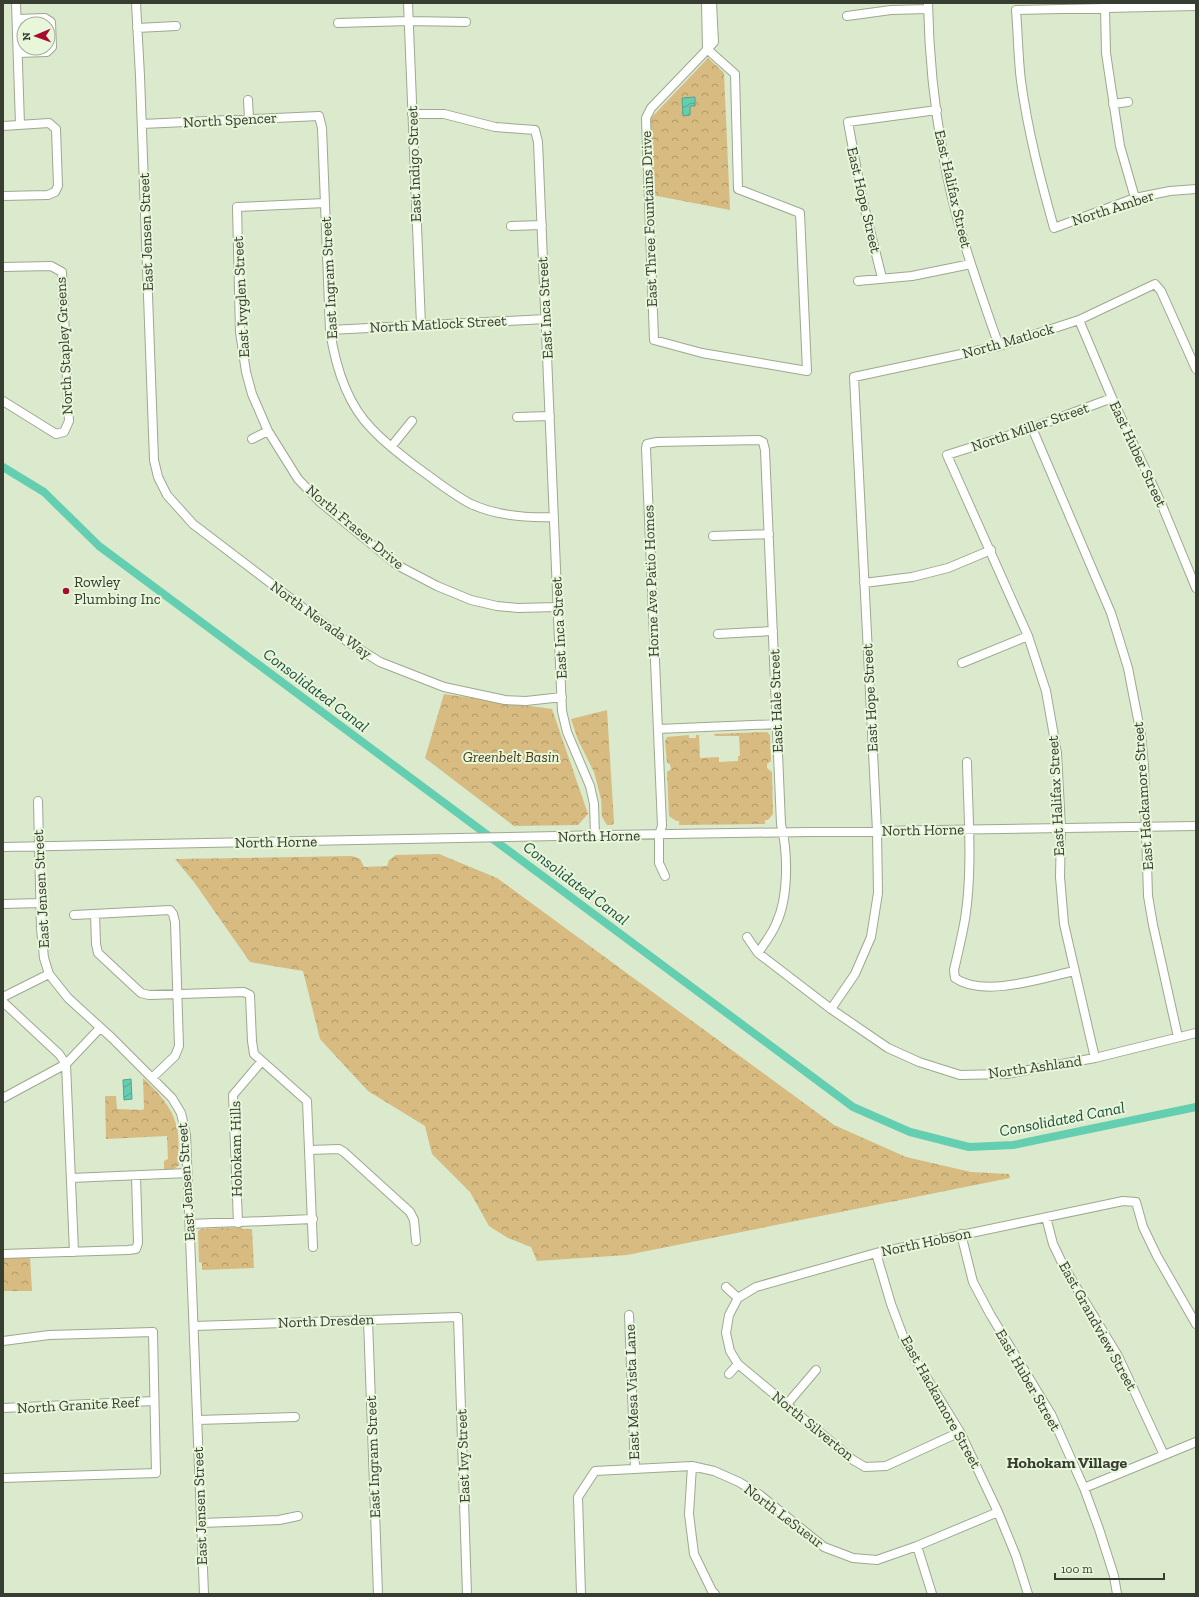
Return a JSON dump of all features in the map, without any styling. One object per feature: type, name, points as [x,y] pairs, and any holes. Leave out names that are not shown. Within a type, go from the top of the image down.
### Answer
[{"type":"street","points":[[16,3],[17,16]]},
{"type":"street","name":"East Jensen Street","points":[[136,3],[142,124],[154,460]]},
{"type":"street","name":"East Indigo Street","points":[[408,3],[421,325]]},
{"type":"street","points":[[706,3],[707,49]]},
{"type":"street","name":"East Three Fountains Drive","points":[[707,49],[735,74],[738,189],[800,213],[807,371],[702,353],[654,340],[646,118],[651,108],[707,49],[714,42],[712,3]]},
{"type":"street","points":[[847,16],[928,6]]},
{"type":"street","name":"East Halifax Street","points":[[928,6],[931,57],[943,155],[956,214],[971,264],[999,346]]},
{"type":"street","points":[[1135,198],[1120,146],[1113,104],[1106,53],[1105,8],[1196,6]]},
{"type":"street","name":"North Amber","points":[[1105,8],[1016,10],[1021,79],[1028,124],[1037,169],[1054,228],[1135,198],[1170,191],[1196,189]]},
{"type":"street","points":[[338,23],[409,21],[466,22]]},
{"type":"street","points":[[137,28],[176,26]]},
{"type":"street","points":[[18,56],[20,125]]},
{"type":"street","points":[[248,100],[249,118]]},
{"type":"street","points":[[1113,104],[1128,102]]},
{"type":"street","name":"East Hope Street","points":[[882,278],[862,198],[848,122],[937,110]]},
{"type":"street","name":"East Inca Street","points":[[412,114],[444,114],[495,127],[535,130],[538,142],[542,225],[557,607],[563,720],[574,751],[586,773],[590,786],[594,804],[595,836]]},
{"type":"street","name":"North Spencer","points":[[142,124],[319,116]]},
{"type":"street","name":"East Ingram Street","points":[[319,116],[322,128],[330,330],[332,348],[349,396],[370,428],[391,447],[443,486],[471,504],[514,516],[554,517]]},
{"type":"street","points":[[3,126],[49,123],[56,129],[58,186],[54,192],[48,195],[3,196]]},
{"type":"street","name":"East Ivyglen Street","points":[[268,431],[252,394],[242,354],[240,332],[237,207],[325,203]]},
{"type":"street","points":[[511,226],[542,225]]},
{"type":"street","points":[[858,281],[912,276],[971,264]]},
{"type":"street","name":"North Stapley Greens","points":[[3,267],[51,266],[62,272],[69,421],[64,432],[56,434],[3,401]]},
{"type":"street","name":"North Matlock","points":[[854,377],[999,346],[1079,320],[1155,284],[1161,291],[1196,369]]},
{"type":"street","name":"North Matlock Street","points":[[330,330],[546,319]]},
{"type":"street","name":"East Huber Street","points":[[1079,320],[1112,398],[1161,503],[1196,588]]},
{"type":"street","name":"East Hope Street","points":[[831,1008],[854,974],[871,937],[878,894],[877,831],[854,377]]},
{"type":"street","name":"North Miller Street","points":[[947,455],[1032,428],[1112,398]]},
{"type":"street","points":[[517,418],[550,416]]},
{"type":"street","points":[[391,447],[412,421]]},
{"type":"street","name":"East Hackamore Street","points":[[1032,428],[1111,613],[1128,668],[1141,735],[1149,903],[1178,1037]]},
{"type":"street","points":[[252,439],[268,431]]},
{"type":"street","name":"North Fraser Drive","points":[[268,431],[298,479],[320,502],[398,565],[437,586],[471,600],[497,606],[518,608],[557,607]]},
{"type":"street","name":"Horne Ave Patio Homes","points":[[665,876],[658,863],[659,835],[662,826],[646,454],[647,444],[657,442],[746,440],[759,440],[763,442]]},
{"type":"street","name":"East Hale Street","points":[[758,953],[776,924],[786,891],[785,840],[781,824],[765,450],[763,442]]},
{"type":"street","name":"East Halifax Street","points":[[947,455],[991,550],[1028,636],[1046,691],[1057,753],[1061,828],[1060,877],[1064,924],[1095,1058]]},
{"type":"street","name":"North Nevada Way","points":[[154,460],[158,477],[167,495],[193,524],[348,642],[380,662],[444,687],[492,697],[526,701],[562,697]]},
{"type":"street","points":[[713,536],[768,534]]},
{"type":"street","points":[[864,583],[912,577],[948,568],[991,550]]},
{"type":"street","points":[[718,634],[773,631]]},
{"type":"street","points":[[962,663],[1028,636]]},
{"type":"street","points":[[658,729],[777,724]]},
{"type":"street","points":[[967,762],[968,829],[966,904],[965,918],[954,970],[955,978],[961,983],[981,986],[1012,985],[1074,971]]},
{"type":"street","name":"East Jensen Street","points":[[38,801],[40,903],[43,951],[49,974],[68,998],[172,1098],[181,1113],[186,1135],[204,1594]]},
{"type":"street","name":"North Horne","points":[[3,847],[1196,826]]},
{"type":"street","points":[[3,904],[40,903]]},
{"type":"street","points":[[74,916],[170,910],[173,914],[175,922],[179,1046],[175,1056],[152,1078]]},
{"type":"street","points":[[95,914],[96,944],[98,953],[141,993],[149,995],[244,992],[250,995],[254,1054],[307,1101],[313,1247]]},
{"type":"street","name":"North Ashland","points":[[747,938],[758,953],[831,1008],[888,1048],[919,1062],[960,1075],[1006,1074],[1095,1058],[1196,1033]]},
{"type":"street","points":[[3,997],[49,974]]},
{"type":"street","points":[[3,1002],[59,1054],[66,1064],[74,1252]]},
{"type":"street","points":[[3,1098],[66,1064],[100,1028]]},
{"type":"street","name":"Hohokam Hills","points":[[238,1223],[233,1095],[262,1061]]},
{"type":"street","points":[[310,1150],[339,1150],[344,1152],[410,1212],[414,1220],[416,1242]]},
{"type":"street","points":[[71,1178],[188,1173]]},
{"type":"street","points":[[3,1254],[136,1249],[138,1243],[136,1176]]},
{"type":"street","name":"North Hobson","points":[[738,1298],[756,1287],[876,1253],[1123,1201],[1136,1202],[1143,1227],[1157,1256],[1196,1324]]},
{"type":"street","name":"East Grandview Street","points":[[1046,1217],[1053,1244],[1064,1267],[1118,1356],[1164,1455]]},
{"type":"street","points":[[190,1224],[313,1219]]},
{"type":"street","name":"East Huber Street","points":[[961,1234],[973,1282],[990,1314],[1051,1414],[1084,1488],[1114,1576],[1117,1594]]},
{"type":"street","name":"East Hackamore Street","points":[[876,1253],[891,1304],[906,1344],[960,1432],[998,1512],[1016,1556],[1028,1594]]},
{"type":"street","points":[[726,1287],[738,1298]]},
{"type":"street","name":"North Silverton","points":[[738,1298],[729,1314],[726,1333],[730,1351],[738,1364],[853,1460],[866,1467],[886,1466],[960,1432]]},
{"type":"street","name":"East Mesa Vista Lane","points":[[581,1594],[578,1497],[595,1471],[635,1469],[629,1315]]},
{"type":"street","name":"North Dresden","points":[[194,1326],[458,1317]]},
{"type":"street","name":"East Ivy Street","points":[[458,1317],[467,1594]]},
{"type":"street","name":"East Ingram Street","points":[[368,1320],[378,1594]]},
{"type":"street","points":[[3,1341],[49,1336],[153,1332],[156,1474],[3,1478]]},
{"type":"street","points":[[729,1374],[738,1364]]},
{"type":"street","points":[[787,1404],[816,1370]]},
{"type":"street","name":"North Granite Reef","points":[[3,1408],[154,1401]]},
{"type":"street","points":[[197,1420],[295,1417]]},
{"type":"street","points":[[1084,1488],[1196,1442]]},
{"type":"street","points":[[692,1466],[689,1514],[694,1554],[712,1591],[715,1594]]},
{"type":"street","name":"North LeSueur","points":[[635,1469],[692,1466],[714,1472],[739,1482],[760,1496],[824,1547],[853,1558],[877,1560],[917,1546],[998,1512]]},
{"type":"street","points":[[201,1523],[279,1520],[298,1516]]},
{"type":"street","points":[[917,1546],[932,1594]]},
{"type":"green space","points":[[708,58],[724,73],[730,210],[652,195],[650,119]]},
{"type":"green space","name":"Greenbelt Basin","points":[[444,694],[552,709],[588,814],[578,825],[514,826],[425,758]]},
{"type":"green space","points":[[607,710],[614,823],[612,825],[607,825],[602,817],[601,799],[594,772],[578,740],[571,719]]},
{"type":"green space","points":[[767,732],[770,735],[771,761],[767,764],[767,768],[772,772],[773,814],[768,820],[765,820],[765,824],[679,825],[679,821],[676,821],[669,816],[667,772],[671,769],[670,764],[667,763],[665,741],[667,737],[689,735],[689,738],[696,738],[696,735],[699,735],[700,758],[719,757],[719,762],[738,761],[738,756],[740,756],[739,736],[715,736],[714,734]]},
{"type":"green space","points":[[439,854],[497,878],[834,1125],[906,1157],[971,1172],[1009,1174],[1010,1178],[627,1255],[537,1261],[531,1247],[508,1238],[489,1226],[470,1192],[432,1154],[425,1126],[368,1091],[320,1039],[303,971],[250,962],[194,882],[175,859],[352,856],[360,859],[364,867],[387,866],[389,860],[396,855]]},
{"type":"green space","points":[[143,1078],[165,1102],[174,1117],[178,1133],[179,1165],[174,1169],[164,1170],[164,1161],[168,1159],[167,1136],[106,1139],[105,1096],[116,1096],[117,1109],[143,1110]]},
{"type":"green space","points":[[242,1227],[242,1229],[252,1229],[254,1268],[202,1270],[202,1263],[199,1262],[198,1231],[201,1229]]},
{"type":"green space","points":[[30,1257],[32,1291],[3,1291],[3,1258]]},
{"type":"water","points":[[695,97],[695,106],[690,106],[690,115],[683,116],[682,98]]},
{"type":"water","points":[[131,1079],[132,1099],[124,1100],[123,1080]]},
{"type":"waterway","name":"Consolidated Canal","points":[[3,467],[44,492],[99,546],[853,1107],[910,1132],[969,1147],[1013,1145],[1196,1107]]},
{"type":"place","name":"Rowley Plumbing Inc","points":[[66,591]]},
{"type":"district","name":"Hohokam Village","points":[[1067,1462]]}]
